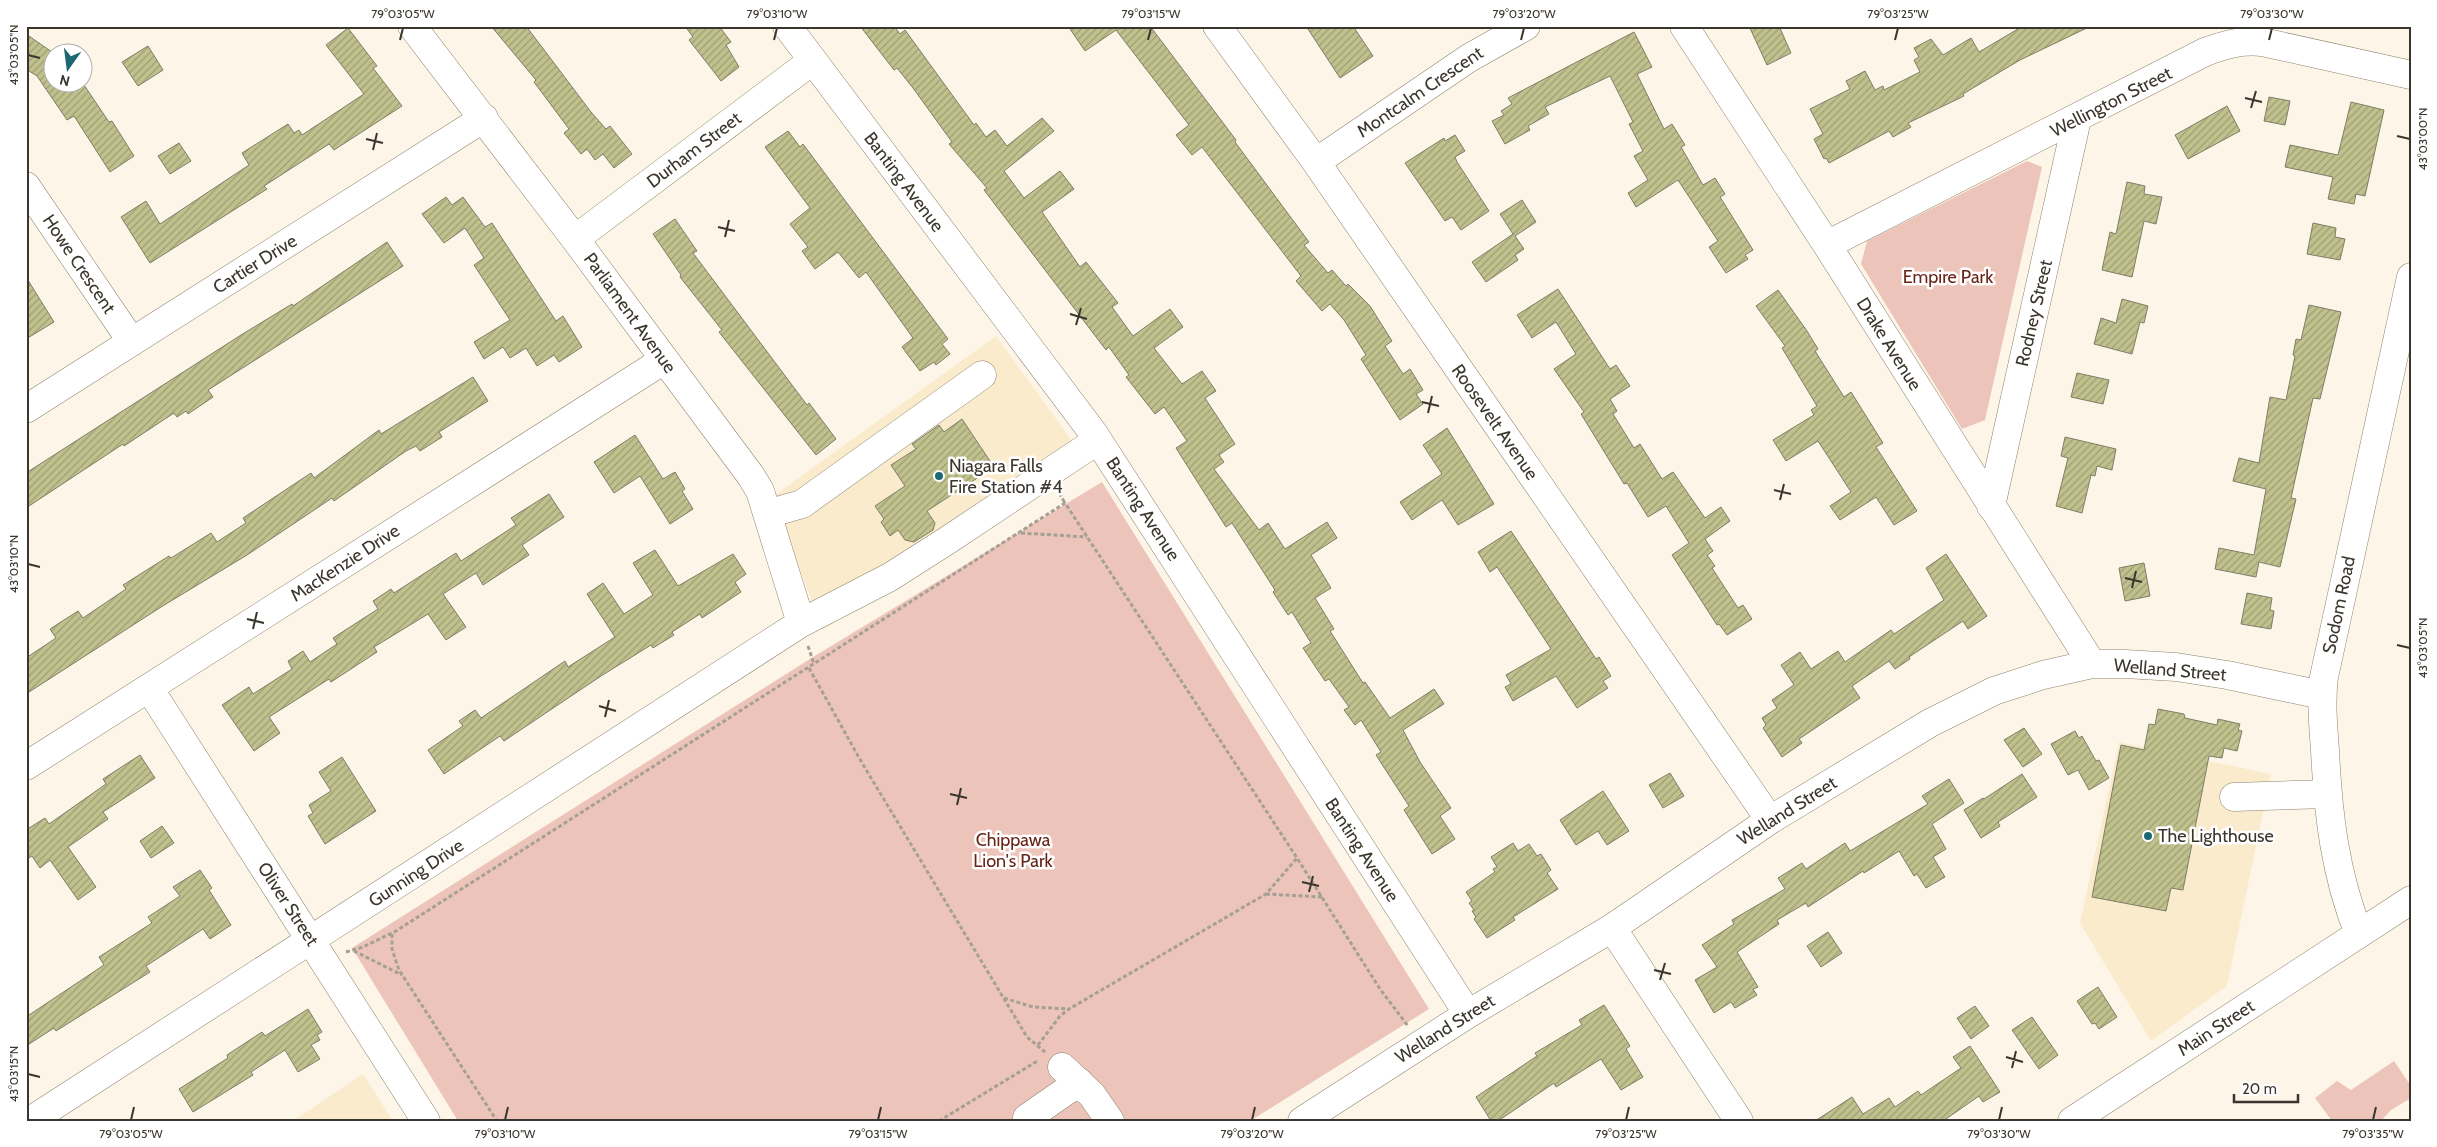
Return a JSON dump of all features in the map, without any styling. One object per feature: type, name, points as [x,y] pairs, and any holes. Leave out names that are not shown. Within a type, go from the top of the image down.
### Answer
[{"type":"street","name":"Parliament Avenue","points":[[412,26],[576,239],[751,476],[760,491],[801,624]]},
{"type":"street","name":"Banting Avenue","points":[[787,26],[1098,440],[1468,1014]]},
{"type":"street","name":"Roosevelt Avenue","points":[[1217,26],[1316,162],[1770,820]]},
{"type":"street","name":"Montcalm Crescent","points":[[1316,162],[1470,58],[1526,26]]},
{"type":"street","name":"Drake Avenue","points":[[1684,26],[1827,245],[2092,664]]},
{"type":"street","name":"Wellington Street","points":[[1827,245],[2077,120],[2205,52],[2229,44],[2249,40],[2411,75]]},
{"type":"street","name":"Durham Street","points":[[576,239],[812,61]]},
{"type":"street","name":"Cartier Drive","points":[[26,409],[484,118]]},
{"type":"street","name":"Rodney Street","points":[[1991,506],[2077,120]]},
{"type":"street","name":"Howe Crescent","points":[[26,186],[132,342]]},
{"type":"street","name":"Sodom Road","points":[[2359,934],[2348,905],[2336,862],[2327,794],[2322,695],[2324,677],[2411,277]]},
{"type":"street","name":"MacKenzie Drive","points":[[26,766],[664,360]]},
{"type":"street","points":[[767,514],[802,504],[982,375]]},
{"type":"street","name":"Gunning Drive","points":[[30,1121],[801,624],[890,577],[1098,440]]},
{"type":"street","name":"Welland Street","points":[[1302,1121],[1468,1014],[1612,928],[1770,820],[1962,706],[1994,691],[2042,675],[2092,664],[2176,667],[2227,675],[2322,695]]},
{"type":"street","name":"Oliver Street","points":[[149,688],[426,1121]]},
{"type":"street","points":[[2234,797],[2327,794]]},
{"type":"street","name":"Main Street","points":[[2072,1121],[2411,900]]},
{"type":"street","points":[[1612,928],[1739,1121]]},
{"type":"street","points":[[1027,1118],[1070,1075],[1092,1095],[1110,1121]]},
{"type":"path","points":[[343,952],[353,951],[392,933],[1021,533],[1065,503],[1297,858],[1397,1015],[1425,1041]]},
{"type":"path","points":[[1021,533],[1088,537]]},
{"type":"path","points":[[809,668],[862,763],[1027,1036],[1048,1055],[939,1121]]},
{"type":"path","points":[[1038,1045],[1060,1016],[1069,1009],[1266,894],[1297,858]]},
{"type":"path","points":[[1266,894],[1322,897]]},
{"type":"path","points":[[392,933],[394,956],[402,975],[497,1121]]},
{"type":"path","points":[[353,951],[402,975]]},
{"type":"path","points":[[1004,998],[1033,1007],[1069,1009]]},
{"type":"shaded area","points":[[996,336],[1086,460],[823,630],[772,497]]},
{"type":"shaded area","points":[[2119,742],[2271,774],[2227,986],[2151,1041],[2080,923]]},
{"type":"shaded area","points":[[363,1074],[393,1121],[293,1121]]},
{"type":"green space","name":"Empire Park","points":[[2027,161],[2042,167],[1985,420],[1962,429],[1861,264],[1867,241]]},
{"type":"green space","name":"Chippawa Lion's Park","points":[[1102,482],[1429,1009],[1250,1121],[458,1121],[352,948],[813,657]]},
{"type":"green space","points":[[2394,1061],[2411,1086],[2411,1098],[2391,1110],[2381,1121],[2332,1121],[2315,1098],[2337,1081],[2351,1090]]},
{"type":"building","points":[[491,26],[526,26],[591,112],[606,129],[610,126],[632,154],[614,168],[603,154],[595,160],[587,149],[581,154],[564,133],[569,129],[534,82],[536,80]]},
{"type":"building","points":[[685,26],[719,26],[731,42],[726,45],[739,67],[721,81],[689,40],[693,37]]},
{"type":"building","points":[[860,26],[894,26],[900,34],[905,30],[974,125],[976,123],[986,137],[995,130],[1007,146],[1042,118],[1054,131],[1004,171],[1024,198],[1060,171],[1074,189],[1042,212],[1080,267],[1086,262],[1118,303],[1112,307],[1133,336],[1170,309],[1183,327],[1154,348],[1182,384],[1202,371],[1216,391],[1205,398],[1235,444],[1219,455],[1224,462],[1214,469],[1259,530],[1268,523],[1285,549],[1327,522],[1337,538],[1311,555],[1331,588],[1315,598],[1334,629],[1330,631],[1363,683],[1365,682],[1390,718],[1434,689],[1444,704],[1403,730],[1420,762],[1451,808],[1440,816],[1455,839],[1432,854],[1404,810],[1409,806],[1376,755],[1381,752],[1361,720],[1355,725],[1344,710],[1349,707],[1329,679],[1325,681],[1303,648],[1311,643],[1292,612],[1288,615],[1273,592],[1275,590],[1232,523],[1226,527],[1176,448],[1187,441],[1164,407],[1155,414],[1126,377],[1129,375],[1109,347],[1106,350],[984,190],[987,188],[949,144],[952,142],[913,88],[897,68],[894,70]]},
{"type":"building","points":[[1068,26],[1150,26],[1236,140],[1235,142],[1309,242],[1304,245],[1328,273],[1332,270],[1346,286],[1348,284],[1370,306],[1392,341],[1385,346],[1403,374],[1410,369],[1423,390],[1416,394],[1423,404],[1400,420],[1361,359],[1366,355],[1344,320],[1330,304],[1322,311],[1296,281],[1301,276],[1202,147],[1192,155],[1176,135],[1189,125],[1116,30],[1085,51]]},
{"type":"building","points":[[1306,26],[1353,26],[1373,56],[1340,78]]},
{"type":"building","points":[[1749,26],[1779,26],[1791,53],[1767,65]]},
{"type":"building","points":[[2023,26],[2091,26],[2020,60],[1963,94],[1964,96],[1908,123],[1911,127],[1893,137],[1889,131],[1829,163],[1826,158],[1824,159],[1814,139],[1823,134],[1810,109],[1850,89],[1846,81],[1865,71],[1875,90],[1883,86],[1884,90],[1920,72],[1914,60],[1919,57],[1914,48],[1931,39],[1943,55],[1971,38],[1979,52]]},
{"type":"building","points":[[348,28],[377,66],[373,68],[402,106],[334,150],[329,144],[264,186],[267,189],[150,263],[121,217],[146,201],[160,224],[249,165],[242,153],[288,124],[294,133],[299,130],[302,135],[364,94],[326,45]]},
{"type":"building","points":[[1634,32],[1652,67],[1637,74],[1664,129],[1672,124],[1685,145],[1681,147],[1703,185],[1715,178],[1725,194],[1720,197],[1753,250],[1745,255],[1748,259],[1726,273],[1709,247],[1718,241],[1678,180],[1636,207],[1628,193],[1648,180],[1634,156],[1643,151],[1629,124],[1633,122],[1610,76],[1545,107],[1549,114],[1528,126],[1530,130],[1505,144],[1492,121],[1504,115],[1501,111],[1512,104],[1508,98]]},
{"type":"building","points":[[26,34],[42,45],[42,83],[37,76],[26,69]]},
{"type":"building","points":[[148,46],[163,70],[138,86],[122,62]]},
{"type":"building","points":[[48,92],[89,92],[109,122],[112,121],[134,156],[110,172],[74,116],[67,120]]},
{"type":"building","points":[[2269,97],[2290,101],[2285,125],[2264,121]]},
{"type":"building","points":[[2351,102],[2384,110],[2365,196],[2356,194],[2354,204],[2328,199],[2333,177],[2285,167],[2290,145],[2338,155]]},
{"type":"building","points":[[2227,106],[2240,131],[2188,159],[2175,135]]},
{"type":"building","points":[[788,131],[800,147],[803,144],[948,339],[942,344],[950,354],[936,365],[934,362],[920,371],[902,347],[913,338],[866,272],[859,278],[838,252],[815,269],[802,251],[808,247],[790,224],[810,208],[765,147]]},
{"type":"building","points":[[1455,135],[1465,151],[1455,157],[1457,162],[1489,211],[1461,230],[1452,217],[1445,221],[1405,163],[1444,138],[1445,141]]},
{"type":"building","points":[[179,143],[191,161],[170,174],[158,156]]},
{"type":"building","points":[[2127,182],[2145,186],[2144,194],[2162,197],[2156,224],[2144,221],[2132,277],[2102,270],[2110,232],[2116,234]]},
{"type":"building","points":[[446,197],[452,205],[463,197],[485,227],[492,223],[556,321],[563,316],[582,347],[559,362],[554,355],[537,366],[526,348],[510,358],[503,347],[484,359],[474,342],[510,320],[474,265],[484,258],[465,228],[444,243],[422,214]]},
{"type":"building","points":[[1522,200],[1536,222],[1515,236],[1524,249],[1515,255],[1518,260],[1486,282],[1472,262],[1513,234],[1500,214]]},
{"type":"building","points":[[675,219],[697,251],[693,253],[807,405],[809,403],[836,439],[816,455],[719,332],[722,330],[680,277],[681,275],[653,234]]},
{"type":"building","points":[[2313,223],[2336,228],[2335,237],[2345,239],[2340,260],[2307,254]]},
{"type":"building","points":[[387,242],[403,266],[208,390],[213,397],[188,414],[186,411],[177,417],[174,413],[26,508],[26,473],[241,335],[292,304],[293,306]]},
{"type":"building","points":[[26,277],[54,322],[26,339]]},
{"type":"building","points":[[1558,289],[1610,369],[1616,365],[1630,386],[1610,399],[1617,411],[1613,414],[1634,448],[1640,444],[1662,479],[1673,472],[1705,518],[1721,507],[1730,521],[1705,539],[1713,551],[1707,555],[1715,566],[1712,568],[1738,608],[1743,605],[1752,619],[1727,635],[1719,624],[1717,625],[1672,555],[1689,543],[1666,506],[1648,517],[1627,483],[1624,484],[1581,414],[1584,412],[1554,369],[1576,354],[1556,322],[1532,338],[1517,315]]},
{"type":"building","points":[[1778,290],[1807,331],[1818,349],[1815,351],[1844,397],[1851,392],[1883,443],[1876,447],[1917,511],[1894,525],[1876,497],[1840,520],[1830,506],[1851,492],[1818,441],[1786,461],[1773,440],[1814,415],[1811,410],[1817,406],[1782,348],[1785,346],[1756,306]]},
{"type":"building","points":[[2122,299],[2148,306],[2144,323],[2140,322],[2132,354],[2094,344],[2101,318],[2116,323]]},
{"type":"building","points":[[2309,305],[2341,312],[2320,399],[2313,398],[2291,498],[2296,499],[2280,567],[2259,562],[2256,577],[2215,569],[2219,548],[2254,555],[2266,489],[2233,481],[2239,458],[2259,463],[2270,397],[2286,400],[2295,356],[2293,355],[2296,339],[2301,340]]},
{"type":"building","points":[[2077,373],[2109,380],[2103,404],[2071,397]]},
{"type":"building","points":[[473,377],[488,401],[439,432],[442,437],[420,451],[416,446],[406,451],[334,501],[332,498],[247,555],[161,607],[26,694],[26,658],[56,638],[50,629],[78,611],[83,618],[126,589],[123,585],[169,556],[171,558],[211,533],[217,542],[246,523],[243,518],[311,473],[314,478],[379,430],[381,434]]},
{"type":"building","name":"Niagara Falls Fire Station #4","points":[[962,419],[994,467],[927,511],[935,523],[933,530],[914,542],[905,540],[898,530],[890,536],[881,522],[884,519],[875,506],[905,486],[891,465],[916,449],[912,444],[939,425],[944,432]]},
{"type":"building","points":[[1447,428],[1494,504],[1458,525],[1442,500],[1412,520],[1400,502],[1442,474],[1423,445]]},
{"type":"building","points":[[635,435],[663,479],[675,472],[685,489],[682,491],[693,509],[670,524],[640,476],[614,493],[594,462]]},
{"type":"building","points":[[2065,437],[2116,449],[2112,470],[2097,466],[2095,476],[2091,475],[2082,513],[2056,506],[2068,458],[2061,456]]},
{"type":"building","points":[[549,494],[564,517],[522,545],[529,555],[483,585],[476,573],[443,594],[466,627],[446,640],[428,614],[374,647],[377,652],[331,682],[329,679],[269,717],[280,733],[254,751],[222,705],[249,687],[253,694],[292,669],[288,661],[303,651],[310,662],[337,644],[333,638],[378,609],[373,601],[391,589],[394,593],[456,553],[461,561],[516,525],[511,518]]},
{"type":"building","points":[[1511,531],[1596,659],[1599,657],[1611,676],[1603,681],[1608,688],[1577,708],[1556,676],[1513,701],[1505,687],[1511,684],[1506,675],[1551,649],[1497,567],[1490,572],[1478,552]]},
{"type":"building","points":[[655,550],[678,586],[733,554],[746,574],[735,582],[741,592],[702,618],[700,614],[672,632],[674,635],[653,648],[651,645],[601,676],[504,741],[500,736],[444,774],[428,750],[463,726],[459,721],[475,710],[481,718],[565,661],[568,667],[615,637],[587,594],[603,583],[624,614],[653,595],[633,563]]},
{"type":"building","points":[[1946,554],[1987,616],[1968,629],[1963,621],[1909,657],[1910,659],[1895,669],[1889,661],[1852,686],[1860,698],[1799,739],[1802,743],[1782,757],[1763,728],[1766,725],[1762,718],[1777,708],[1772,700],[1794,685],[1781,665],[1800,652],[1811,669],[1838,651],[1845,662],[1891,630],[1894,634],[1944,600],[1926,568]]},
{"type":"building","points":[[2144,563],[2150,596],[2125,601],[2119,568]]},
{"type":"building","points":[[2247,593],[2272,598],[2270,610],[2274,611],[2271,629],[2241,624]]},
{"type":"building","name":"The Lighthouse","points":[[2158,709],[2184,714],[2185,718],[2217,725],[2218,719],[2240,724],[2238,730],[2242,731],[2237,751],[2224,748],[2222,758],[2209,756],[2183,890],[2171,888],[2166,911],[2092,897],[2121,745],[2144,750],[2149,724],[2155,725]]},
{"type":"building","points":[[2024,728],[2042,754],[2023,767],[2004,740]]},
{"type":"building","points":[[2075,731],[2079,738],[2082,736],[2096,761],[2099,760],[2109,778],[2089,790],[2078,770],[2068,775],[2051,744]]},
{"type":"building","points":[[140,755],[155,778],[103,812],[108,819],[68,847],[96,887],[78,900],[50,860],[40,868],[32,856],[26,860],[26,830],[45,818],[49,824],[106,784],[103,779]]},
{"type":"building","points":[[342,757],[376,811],[325,844],[308,816],[313,813],[309,805],[331,791],[319,772]]},
{"type":"building","points":[[1670,773],[1684,796],[1663,808],[1649,785]]},
{"type":"building","points":[[2022,774],[2037,797],[1998,822],[2000,826],[1981,838],[1964,810]]},
{"type":"building","points":[[1949,779],[1964,803],[1932,824],[1946,849],[1933,857],[1945,877],[1926,888],[1917,874],[1914,876],[1899,851],[1864,873],[1863,871],[1808,907],[1806,903],[1777,920],[1779,924],[1737,952],[1758,987],[1753,989],[1757,995],[1735,1008],[1731,1002],[1714,1013],[1695,980],[1717,967],[1702,945],[1734,924],[1732,920],[1785,889],[1778,878],[1802,863],[1806,869],[1845,843],[1850,851],[1928,804],[1922,796]]},
{"type":"building","points":[[1603,791],[1629,831],[1607,845],[1598,831],[1576,845],[1560,820]]},
{"type":"building","points":[[162,826],[174,843],[151,858],[140,841]]},
{"type":"building","points":[[1513,843],[1518,851],[1529,844],[1537,856],[1541,854],[1551,870],[1547,873],[1558,889],[1513,917],[1515,920],[1487,938],[1474,919],[1476,917],[1472,911],[1474,910],[1469,903],[1472,901],[1466,892],[1495,872],[1493,869],[1497,867],[1491,857]]},
{"type":"building","points":[[200,870],[212,888],[209,890],[231,925],[210,939],[203,929],[146,966],[150,972],[56,1031],[54,1028],[26,1046],[26,1017],[104,965],[99,957],[152,923],[148,917],[180,896],[173,887]]},
{"type":"building","points":[[1828,932],[1842,953],[1821,967],[1807,946]]},
{"type":"building","points":[[2098,987],[2117,1017],[2099,1029],[2095,1023],[2092,1024],[2077,1001]]},
{"type":"building","points":[[1604,1005],[1630,1046],[1626,1049],[1643,1077],[1621,1090],[1601,1059],[1556,1087],[1554,1083],[1498,1121],[1491,1121],[1476,1097],[1537,1056],[1535,1053],[1582,1025],[1579,1020]]},
{"type":"building","points":[[1975,1006],[1989,1026],[1971,1039],[1957,1018]]},
{"type":"building","points":[[308,1009],[322,1032],[317,1035],[320,1040],[311,1045],[320,1059],[298,1072],[285,1050],[251,1072],[253,1075],[193,1112],[179,1089],[228,1058],[227,1055],[262,1032],[265,1036]]},
{"type":"building","points":[[2032,1017],[2058,1055],[2039,1069],[2012,1030]]},
{"type":"building","points":[[1970,1046],[2000,1092],[1983,1102],[1979,1096],[1943,1121],[1815,1121],[1852,1097],[1863,1114],[1889,1098],[1895,1107],[1918,1091],[1921,1095],[1961,1068],[1953,1057]]},
{"type":"place","name":"Niagara Falls Fire Station #4","points":[[939,476]]},
{"type":"place","name":"The Lighthouse","points":[[2148,836]]}]
